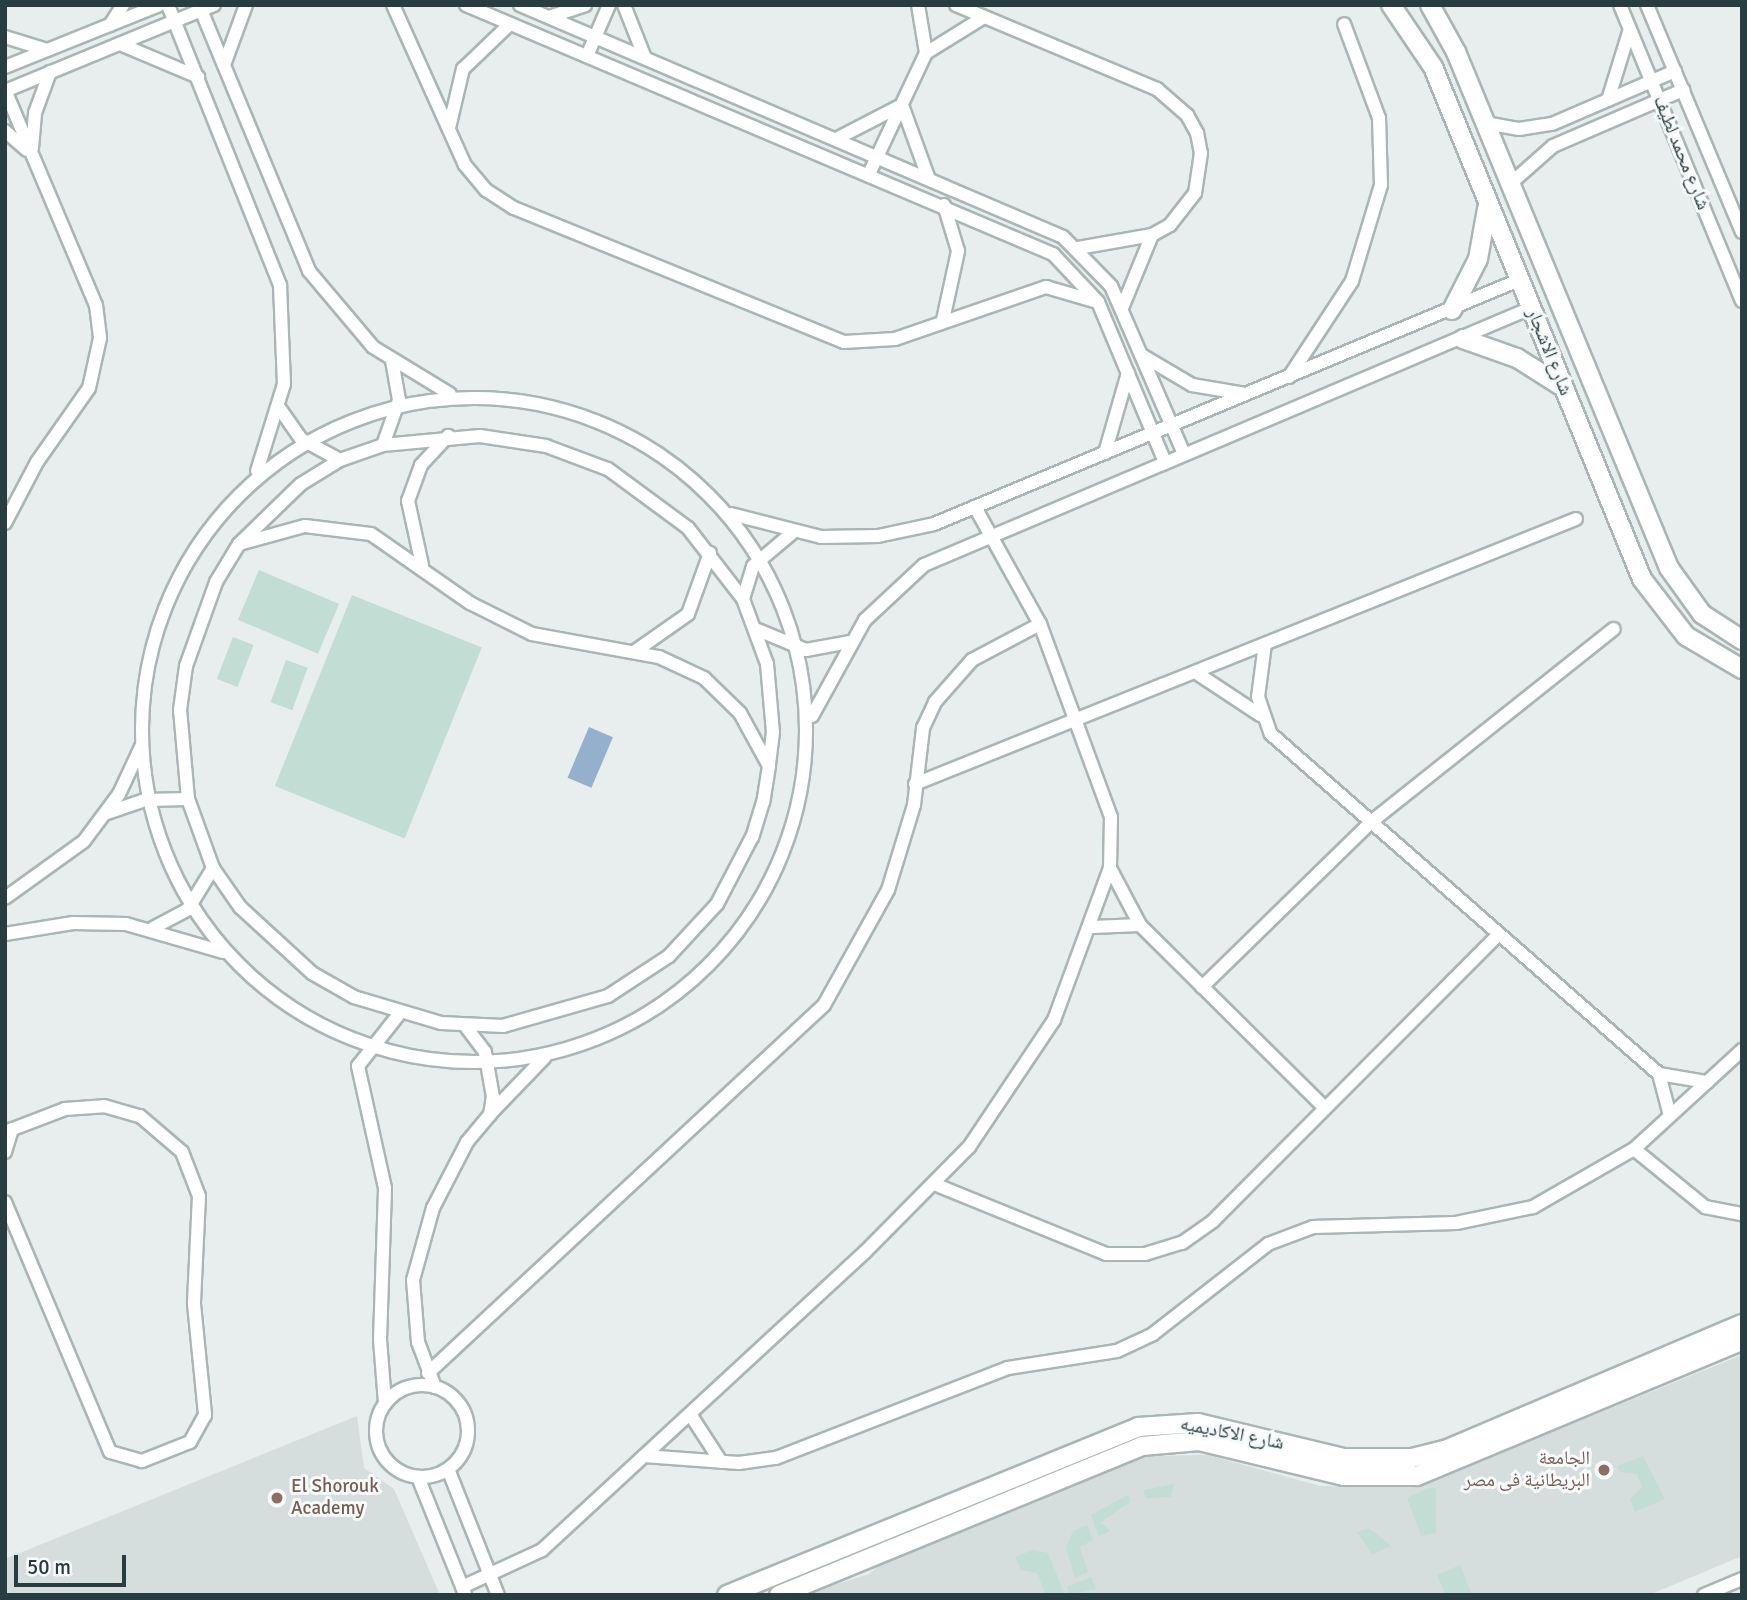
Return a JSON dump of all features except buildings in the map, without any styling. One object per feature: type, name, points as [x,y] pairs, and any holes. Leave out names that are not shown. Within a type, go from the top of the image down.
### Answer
[{"type":"street","points":[[110,25],[123,5]]},
{"type":"street","points":[[5,67],[159,5]]},
{"type":"street","points":[[168,5],[281,285],[287,360],[280,409],[253,480]]},
{"type":"street","points":[[223,66],[246,5]]},
{"type":"street","points":[[393,5],[449,132],[474,178],[514,208],[828,338],[878,343],[1046,287],[1098,302]]},
{"type":"street","points":[[466,5],[944,205],[1054,254],[1098,302],[1165,462]]},
{"type":"street","points":[[520,5],[1047,227],[1078,248],[1122,308],[1184,454]]},
{"type":"street","points":[[548,17],[585,5]]},
{"type":"street","points":[[587,56],[609,5]]},
{"type":"street","points":[[624,5],[645,58]]},
{"type":"street","points":[[918,5],[926,53]]},
{"type":"street","points":[[956,5],[1157,89],[1187,115],[1201,153],[1201,173],[1185,210],[1152,235],[1078,248]]},
{"type":"street","name":"شارع الاشجار","points":[[1391,5],[1420,41],[1591,457],[1654,600],[1686,636],[1742,669]]},
{"type":"street","name":"شارع الاشجار","points":[[1430,5],[1485,122],[1618,445],[1683,592],[1742,640]]},
{"type":"street","name":"شارع محمد لطيف","points":[[1620,5],[1742,301]]},
{"type":"street","name":"شارع محمد لطيف","points":[[1647,5],[1742,232]]},
{"type":"street","points":[[5,523],[37,462],[89,388],[100,346],[96,305],[5,90],[205,7],[223,66],[309,271],[355,330],[392,362],[456,397]]},
{"type":"street","points":[[869,174],[926,53],[984,17]]},
{"type":"street","points":[[449,132],[463,69],[510,23]]},
{"type":"street","points":[[1289,377],[1352,281],[1381,185],[1377,107],[1344,24]]},
{"type":"street","points":[[1608,100],[1630,29]]},
{"type":"street","points":[[5,37],[48,50]]},
{"type":"street","points":[[120,44],[198,77]]},
{"type":"street","points":[[1485,122],[1536,128],[1675,71]]},
{"type":"street","points":[[33,155],[35,113],[50,72]]},
{"type":"street","points":[[1510,184],[1536,155],[1682,90]]},
{"type":"street","points":[[836,139],[902,105]]},
{"type":"street","points":[[902,105],[928,177]]},
{"type":"street","points":[[5,131],[33,155]]},
{"type":"street","points":[[1452,310],[1478,259],[1487,202]]},
{"type":"street","points":[[943,320],[958,275],[944,205]]},
{"type":"street","points":[[1122,308],[1152,235]]},
{"type":"street","points":[[727,513],[792,533],[878,536],[975,507],[1519,280]]},
{"type":"street","points":[[810,720],[806,650],[790,598],[764,552],[727,513],[658,464],[582,424],[456,397],[399,400],[348,414],[301,439],[253,480],[217,527],[181,594],[160,651],[144,741],[145,800],[160,857],[188,909],[234,957],[300,1009],[367,1048],[428,1064],[491,1066],[546,1056],[650,1006],[684,981],[741,918],[783,845],[810,720],[850,642],[902,581],[991,534],[1463,339],[1531,308]]},
{"type":"street","points":[[1463,339],[1517,358],[1563,387]]},
{"type":"street","points":[[1143,356],[1192,385],[1249,394]]},
{"type":"street","points":[[383,445],[399,400],[392,362]]},
{"type":"street","points":[[1105,453],[1128,373]]},
{"type":"street","points":[[280,409],[301,439],[340,460]]},
{"type":"street","points":[[422,565],[408,501],[421,465],[448,436]]},
{"type":"street","points":[[448,436],[513,439],[598,464],[663,506],[709,553],[743,599],[758,630],[773,698],[769,766],[737,870],[717,904],[669,956],[574,1010],[466,1027],[399,1014],[312,972],[248,916],[213,867],[188,799],[180,710],[186,666],[198,623],[239,544],[300,484],[340,460],[383,445],[448,436]]},
{"type":"street","points":[[1591,457],[1618,445]]},
{"type":"street","points":[[418,1477],[463,1591],[542,1550],[934,1184],[1028,1065],[1093,928],[1111,868],[1106,791],[1040,624],[975,507]]},
{"type":"street","points":[[915,784],[1576,519]]},
{"type":"street","points":[[239,544],[282,529],[327,525],[371,534],[422,565],[470,603],[532,634],[634,652],[682,666],[724,694],[769,766]]},
{"type":"street","points":[[743,599],[764,552],[792,533]]},
{"type":"street","points":[[634,652],[688,614],[709,553]]},
{"type":"street","points":[[428,1373],[824,1005],[888,890],[915,784],[923,728],[952,679],[995,644],[1040,624]]},
{"type":"street","points":[[1202,986],[1371,822],[1614,629]]},
{"type":"street","points":[[758,630],[806,650],[850,642]]},
{"type":"street","points":[[1260,715],[1265,644]]},
{"type":"street","points":[[1195,672],[1260,715],[1271,734],[1659,1074],[1707,1082]]},
{"type":"street","points":[[5,898],[62,862],[107,814],[144,741]]},
{"type":"street","points":[[107,814],[145,800],[188,799]]},
{"type":"street","points":[[152,928],[188,909],[213,867]]},
{"type":"street","points":[[1111,868],[1140,925],[1325,1108]]},
{"type":"street","points":[[5,934],[73,923],[152,928],[234,957]]},
{"type":"street","points":[[1093,928],[1140,925]]},
{"type":"street","points":[[934,1184],[1088,1249],[1145,1254],[1198,1233],[1499,934]]},
{"type":"street","points":[[399,1014],[367,1048],[358,1079],[379,1151],[387,1225],[380,1340],[386,1403],[375,1434],[379,1450],[388,1463],[418,1477],[448,1469],[464,1449],[467,1424],[456,1401],[435,1387],[428,1373],[413,1311],[421,1244],[448,1174],[490,1115],[546,1056]]},
{"type":"street","points":[[466,1027],[491,1066],[490,1115]]},
{"type":"street","points":[[644,1456],[721,1462],[789,1454],[1008,1368],[1136,1343],[1248,1257],[1290,1234],[1338,1224],[1495,1217],[1569,1191],[1634,1149],[1742,1050]]},
{"type":"street","points":[[1659,1074],[1670,1116]]},
{"type":"street","points":[[5,1152],[9,1131],[65,1109],[104,1106],[156,1125],[182,1152],[199,1196],[194,1304],[205,1415],[190,1442],[142,1461],[110,1452],[5,1202]]},
{"type":"street","points":[[1634,1149],[1705,1207],[1742,1214]]},
{"type":"street","name":"شارع الاكاديميه","points":[[779,1595],[976,1514],[1161,1443],[1199,1441],[1381,1479],[1435,1471],[1496,1438],[1742,1324]]},
{"type":"street","name":"شارع الاكاديميه","points":[[727,1595],[969,1495],[1158,1423],[1198,1423],[1378,1461],[1429,1455],[1496,1438],[1742,1341]]},
{"type":"street","points":[[386,1403],[408,1388],[435,1387]]},
{"type":"street","points":[[690,1414],[721,1462]]},
{"type":"street","points":[[448,1469],[498,1595]]},
{"type":"street","points":[[969,1495],[976,1514]]},
{"type":"street","points":[[1704,1595],[1742,1579]]},
{"type":"shaded area","name":"الجامعة البريطانية فى مصر","points":[[1742,1355],[1742,1556],[1649,1595],[801,1595],[869,1574],[889,1557],[1142,1456],[1208,1455],[1320,1486],[1423,1484]]},
{"type":"shaded area","name":"El Shorouk Academy","points":[[357,1416],[364,1468],[394,1489],[440,1595],[5,1595],[5,1559]]},
{"type":"green space","points":[[259,570],[339,604],[318,654],[238,620]]},
{"type":"green space","points":[[352,595],[482,647],[405,838],[275,786]]},
{"type":"green space","points":[[233,637],[254,645],[237,687],[217,679]]},
{"type":"green space","points":[[286,660],[308,668],[292,710],[271,702]]},
{"type":"green space","points":[[1643,1456],[1665,1499],[1635,1512],[1630,1499],[1642,1487],[1637,1474],[1620,1472],[1617,1466]]},
{"type":"green space","points":[[1174,1484],[1171,1497],[1146,1498],[1143,1490]]},
{"type":"green space","points":[[1429,1488],[1436,1488],[1436,1533],[1421,1536],[1407,1498]]},
{"type":"green space","points":[[1128,1495],[1130,1502],[1100,1523],[1111,1531],[1099,1536],[1091,1515]]},
{"type":"green space","points":[[1087,1525],[1093,1540],[1080,1547],[1088,1572],[1075,1578],[1066,1547],[1073,1531]]},
{"type":"green space","points":[[1369,1528],[1391,1546],[1372,1554],[1357,1532]]},
{"type":"green space","points":[[1033,1550],[1048,1553],[1065,1595],[1046,1595],[1037,1573],[1021,1570],[1015,1557]]},
{"type":"green space","points":[[1460,1565],[1473,1595],[1446,1595],[1437,1575]]},
{"type":"green space","points":[[1091,1577],[1096,1589],[1070,1595],[1067,1587]]},
{"type":"water","points":[[589,727],[613,737],[591,788],[568,778]]},
{"type":"place","name":"الجامعة البريطانية فى مصر","points":[[1604,1470]]},
{"type":"place","name":"El Shorouk Academy","points":[[277,1498]]}]
